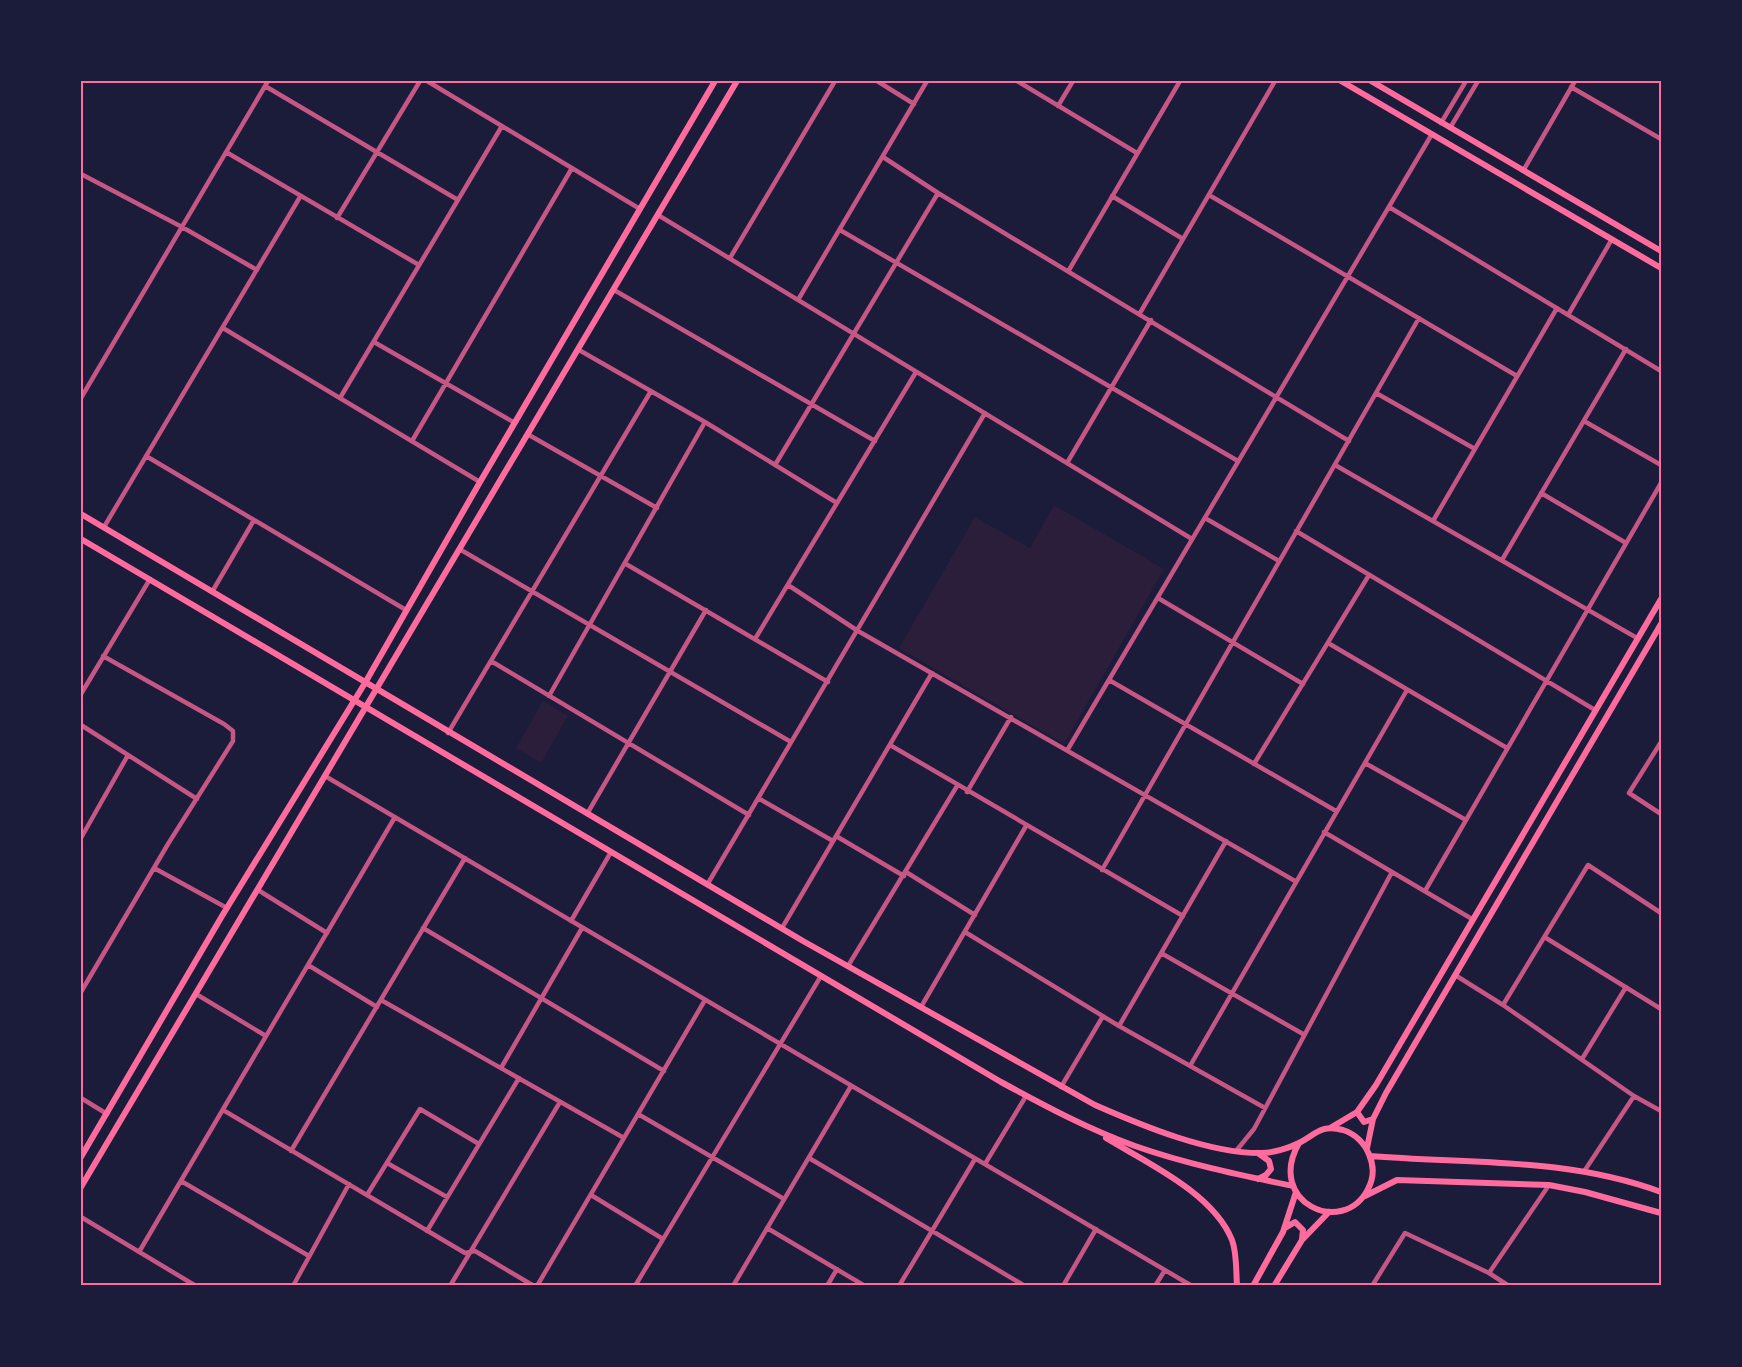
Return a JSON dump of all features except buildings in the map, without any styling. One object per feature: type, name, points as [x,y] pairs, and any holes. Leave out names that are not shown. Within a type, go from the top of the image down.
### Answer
[{"type":"main road","points":[[81,1157],[227,908],[365,683],[480,482],[715,81]]},
{"type":"main road","points":[[81,1187],[461,550],[737,81]]},
{"type":"main road","points":[[1342,81],[1661,268]]},
{"type":"main road","points":[[1371,81],[1523,172],[1661,251]]},
{"type":"main road","points":[[81,514],[707,885],[1095,1105],[1142,1125],[1236,1151],[1258,1153],[1280,1150],[1300,1143]]},
{"type":"main road","points":[[81,539],[1026,1096],[1090,1128],[1134,1146],[1176,1159],[1294,1189],[1305,1202],[1316,1209],[1329,1212],[1342,1210],[1354,1205],[1364,1196],[1397,1180],[1549,1185],[1585,1192],[1661,1214]]},
{"type":"main road","points":[[1253,1286],[1285,1228],[1294,1189],[1290,1171],[1292,1156],[1300,1143],[1308,1135],[1330,1128],[1357,1112],[1376,1085],[1661,599]]},
{"type":"main road","points":[[1366,1148],[1373,1119],[1455,975],[1661,624]]},
{"type":"main road","points":[[1357,1112],[1364,1122],[1373,1119]]},
{"type":"main road","points":[[1090,1128],[1185,1186],[1222,1223],[1232,1242],[1237,1286]]},
{"type":"main road","points":[[1330,1128],[1344,1131],[1357,1138],[1366,1148],[1370,1156],[1372,1177],[1364,1196]]},
{"type":"main road","points":[[1258,1153],[1269,1161],[1271,1169],[1266,1175],[1258,1179]]},
{"type":"main road","points":[[1370,1156],[1539,1164],[1585,1170],[1661,1192]]},
{"type":"main road","points":[[1274,1286],[1302,1240],[1329,1212]]},
{"type":"main road","points":[[1285,1228],[1295,1222],[1300,1225],[1303,1230],[1302,1240]]},
{"type":"street","points":[[337,218],[420,81]]},
{"type":"street","points":[[427,81],[640,209]]},
{"type":"street","points":[[730,258],[835,81]]},
{"type":"street","points":[[877,81],[914,104]]},
{"type":"street","points":[[798,300],[927,81]]},
{"type":"street","points":[[1017,81],[1138,153]]},
{"type":"street","points":[[1058,106],[1073,81]]},
{"type":"street","points":[[1069,270],[1179,83],[1173,81]]},
{"type":"street","points":[[1140,313],[1274,81]]},
{"type":"street","points":[[1441,123],[1466,81]]},
{"type":"street","points":[[1450,128],[1478,81]]},
{"type":"street","points":[[1523,172],[1574,81]]},
{"type":"street","points":[[81,398],[267,84],[458,200]]},
{"type":"street","points":[[1571,87],[1661,139]]},
{"type":"street","points":[[340,398],[502,126]]},
{"type":"street","points":[[1068,749],[1432,134]]},
{"type":"street","points":[[226,152],[419,265]]},
{"type":"street","points":[[883,157],[938,193],[1069,270],[1349,441]]},
{"type":"street","points":[[412,441],[572,168]]},
{"type":"street","points":[[81,174],[182,227],[257,270]]},
{"type":"street","points":[[775,465],[938,193]]},
{"type":"street","points":[[1209,195],[1518,376]]},
{"type":"street","points":[[1112,196],[1183,239]]},
{"type":"street","points":[[104,527],[300,197]]},
{"type":"street","points":[[1389,208],[1661,371]]},
{"type":"street","points":[[658,215],[1192,539]]},
{"type":"street","points":[[840,230],[1238,461]]},
{"type":"street","points":[[1568,315],[1612,239]]},
{"type":"street","points":[[614,290],[875,441]]},
{"type":"street","points":[[1433,521],[1557,308]]},
{"type":"street","points":[[1102,870],[1184,724],[1419,318]]},
{"type":"street","points":[[1067,463],[1151,320]]},
{"type":"street","points":[[222,328],[480,482]]},
{"type":"street","points":[[374,342],[515,423]]},
{"type":"street","points":[[579,350],[705,422],[837,503]]},
{"type":"street","points":[[1502,560],[1626,350]]},
{"type":"street","points":[[756,640],[916,372]]},
{"type":"street","points":[[448,733],[651,391]]},
{"type":"street","points":[[1376,393],[1474,449]]},
{"type":"street","points":[[707,885],[985,413]]},
{"type":"street","points":[[1584,420],[1661,465]]},
{"type":"street","points":[[548,696],[626,564],[705,422]]},
{"type":"street","points":[[528,434],[657,508]]},
{"type":"street","points":[[146,456],[406,610]]},
{"type":"street","points":[[1335,465],[1638,638]]},
{"type":"street","points":[[1425,891],[1661,483]]},
{"type":"street","points":[[1541,493],[1626,543]]},
{"type":"street","points":[[1205,518],[1279,561]]},
{"type":"street","points":[[212,592],[254,520]]},
{"type":"street","points":[[1296,531],[1595,710]]},
{"type":"street","points":[[461,550],[791,742]]},
{"type":"street","points":[[626,564],[828,682]]},
{"type":"street","points":[[1254,764],[1369,575]]},
{"type":"street","points":[[81,694],[150,579]]},
{"type":"street","points":[[788,585],[858,631],[1068,749],[1295,881]]},
{"type":"street","points":[[1158,598],[1303,684]]},
{"type":"street","points":[[587,814],[706,610]]},
{"type":"street","points":[[1328,643],[1507,748]]},
{"type":"street","points":[[81,992],[154,868],[233,741],[233,731],[224,724],[103,656]]},
{"type":"street","points":[[491,662],[748,815]]},
{"type":"street","points":[[782,928],[932,673]]},
{"type":"street","points":[[1108,680],[1336,811]]},
{"type":"street","points":[[1190,1066],[1295,881],[1407,690]]},
{"type":"street","points":[[967,792],[1011,717]]},
{"type":"street","points":[[81,725],[197,799]]},
{"type":"street","points":[[1661,742],[1629,793],[1661,814]]},
{"type":"street","points":[[890,745],[967,792],[1183,916]]},
{"type":"street","points":[[81,838],[128,755]]},
{"type":"street","points":[[1365,763],[1466,820]]},
{"type":"street","points":[[325,776],[1192,1286]]},
{"type":"street","points":[[848,966],[957,786]]},
{"type":"street","points":[[758,798],[833,841]]},
{"type":"street","points":[[139,1252],[395,817]]},
{"type":"street","points":[[921,1007],[1026,826]]},
{"type":"street","points":[[1324,832],[1472,919]]},
{"type":"street","points":[[836,836],[975,914]]},
{"type":"street","points":[[1119,1026],[1226,841]]},
{"type":"street","points":[[571,922],[610,852]]},
{"type":"street","points":[[291,1151],[464,858]]},
{"type":"street","points":[[1503,1005],[1546,938],[1588,865],[1661,913]]},
{"type":"street","points":[[154,868],[227,908]]},
{"type":"street","points":[[1236,1151],[1254,1129],[1303,1034],[1392,872]]},
{"type":"street","points":[[258,890],[327,933]]},
{"type":"street","points":[[423,928],[664,1071]]},
{"type":"street","points":[[501,1068],[582,928]]},
{"type":"street","points":[[964,932],[1119,1026],[1265,1108]]},
{"type":"street","points":[[1546,938],[1661,1009]]},
{"type":"street","points":[[1161,954],[1303,1034]]},
{"type":"street","points":[[308,965],[376,1007]]},
{"type":"street","points":[[1455,975],[1582,1058],[1634,1096],[1661,1111]]},
{"type":"street","points":[[635,1286],[821,976]]},
{"type":"street","points":[[1582,1058],[1626,987]]},
{"type":"street","points":[[196,994],[266,1036]]},
{"type":"street","points":[[381,1000],[624,1138]]},
{"type":"street","points":[[223,1110],[465,1253],[475,1251],[536,1286],[705,1000]]},
{"type":"street","points":[[1062,1087],[1103,1016]]},
{"type":"street","points":[[427,1230],[519,1078]]},
{"type":"street","points":[[733,1286],[851,1086]]},
{"type":"street","points":[[985,1164],[1026,1096]]},
{"type":"street","points":[[1585,1170],[1634,1096]]},
{"type":"street","points":[[81,1098],[106,1114]]},
{"type":"street","points":[[450,1286],[560,1102]]},
{"type":"street","points":[[367,1195],[420,1108],[479,1144]]},
{"type":"street","points":[[638,1114],[784,1199]]},
{"type":"street","points":[[808,1158],[1025,1286]]},
{"type":"street","points":[[899,1286],[975,1158]]},
{"type":"street","points":[[387,1163],[447,1197]]},
{"type":"street","points":[[181,1181],[309,1256]]},
{"type":"street","points":[[293,1286],[348,1184]]},
{"type":"street","points":[[1489,1273],[1549,1185]]},
{"type":"street","points":[[591,1195],[663,1240]]},
{"type":"street","points":[[81,1217],[196,1286]]},
{"type":"street","points":[[767,1228],[865,1286]]},
{"type":"street","points":[[1063,1286],[1096,1229]]},
{"type":"street","points":[[1372,1286],[1404,1233],[1489,1273],[1509,1286]]},
{"type":"street","points":[[827,1286],[837,1269]]},
{"type":"street","points":[[1155,1286],[1165,1270]]},
{"type":"shaded area","points":[[1054,505],[1164,569],[1064,744],[899,648],[975,517],[1030,548]]},
{"type":"shaded area","points":[[543,701],[568,716],[541,763],[516,748]]}]
